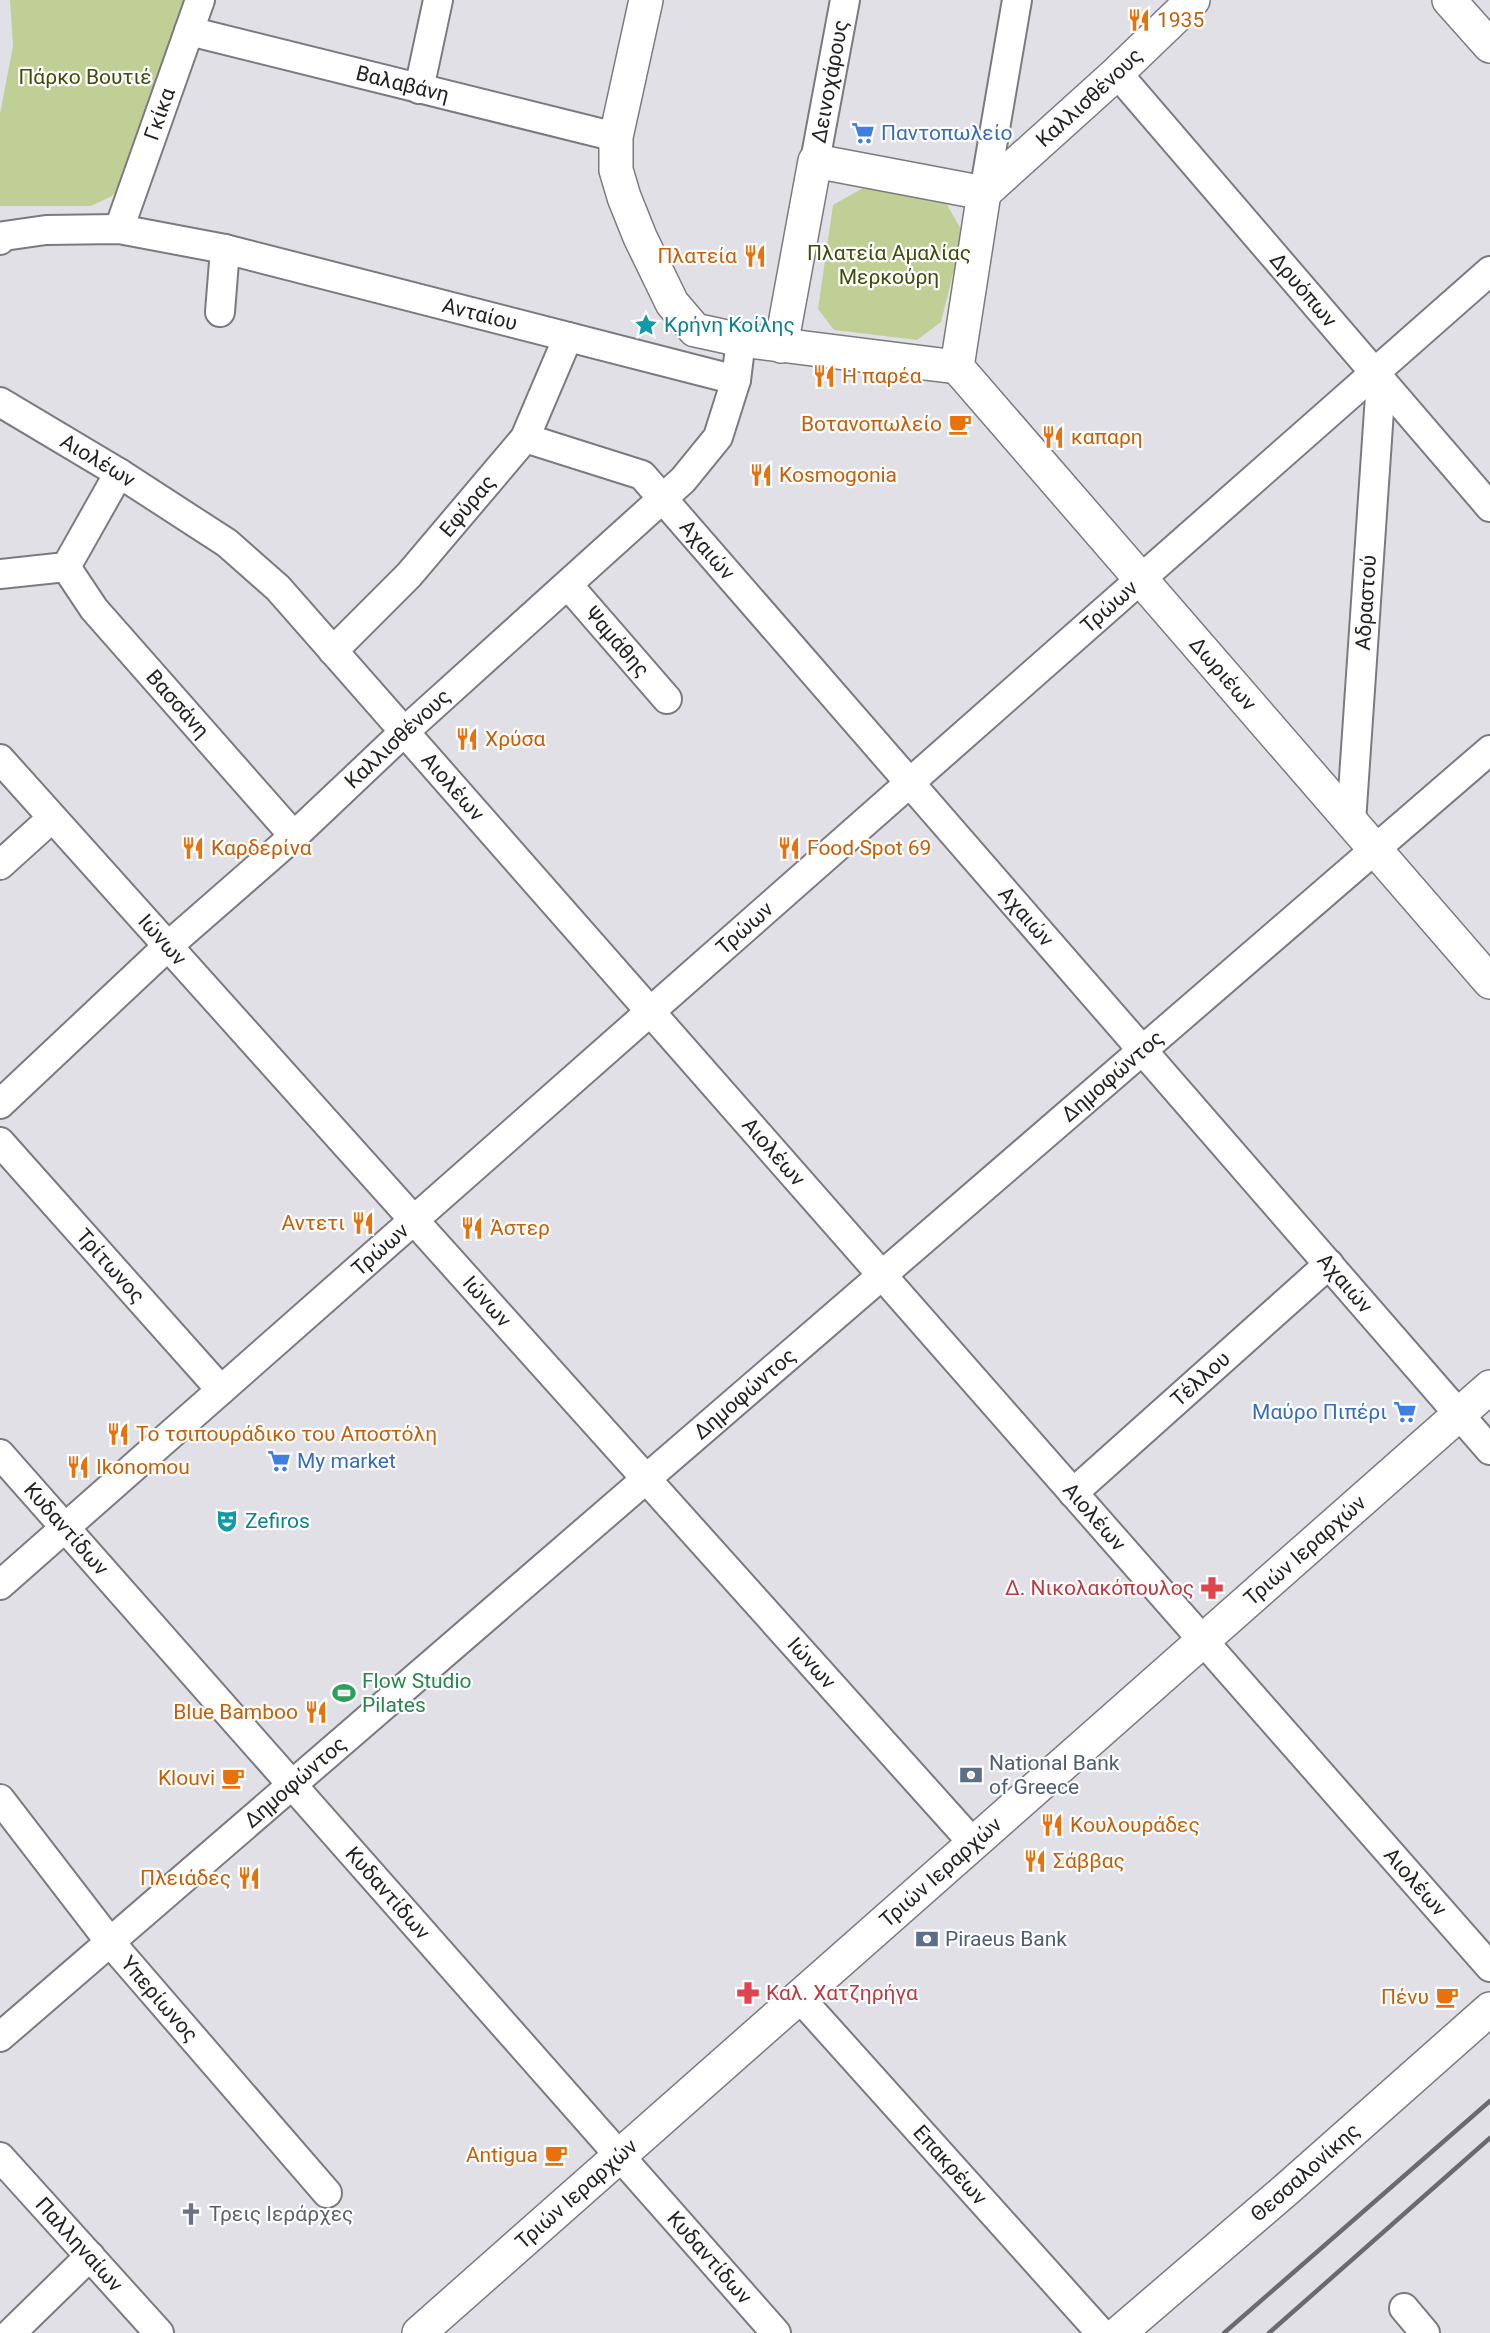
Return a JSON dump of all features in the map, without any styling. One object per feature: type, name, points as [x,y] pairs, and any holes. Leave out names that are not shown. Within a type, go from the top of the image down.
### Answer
[{"type":"street","name":"Γκίκα","points":[[120,229],[200,0]]},
{"type":"street","points":[[419,89],[438,0]]},
{"type":"street","points":[[646,0],[616,137],[616,170],[624,197],[656,273],[672,303],[695,330],[781,346],[957,367],[1017,0]]},
{"type":"street","name":"Δεινοχάρους","points":[[815,161],[845,0]]},
{"type":"street","name":"Καλλισθένους","points":[[984,193],[1117,73],[1193,0]]},
{"type":"street","points":[[1449,0],[1490,46]]},
{"type":"street","name":"Βαλαβάνη","points":[[189,31],[616,137]]},
{"type":"street","name":"Δρυόπων","points":[[1117,73],[1490,507]]},
{"type":"street","points":[[781,346],[815,161],[984,193]]},
{"type":"street","name":"Ανταίου","points":[[2,238],[46,230],[120,229],[225,249],[736,380]]},
{"type":"street","points":[[220,312],[225,249]]},
{"type":"street","name":"Τρώων","points":[[0,1585],[1140,580],[1378,377],[1490,271]]},
{"type":"street","name":"Εφύρας","points":[[333,651],[409,575],[525,438],[568,337]]},
{"type":"street","name":"Καλλισθένους","points":[[0,1104],[168,946],[294,836],[404,732],[683,480],[718,437],[736,380],[741,340]]},
{"type":"street","name":"Δωριέων","points":[[957,367],[1490,982]]},
{"type":"street","name":"Αδραστού","points":[[1351,822],[1378,377]]},
{"type":"street","name":"Αιολέων","points":[[0,402],[119,473],[227,543],[278,588],[1490,1967]]},
{"type":"street","name":"Αχαιών","points":[[525,438],[642,475],[1490,1450]]},
{"type":"street","points":[[0,574],[66,567],[119,473]]},
{"type":"street","name":"Βασσάνη","points":[[66,567],[94,609],[294,836]]},
{"type":"street","name":"Ψαμάθης","points":[[568,585],[667,699]]},
{"type":"street","name":"Δημοφώντος","points":[[0,2037],[1490,750]]},
{"type":"street","name":"Ιώνων","points":[[0,759],[973,1844]]},
{"type":"street","points":[[0,865],[52,818]]},
{"type":"street","name":"Τρίτωνος","points":[[0,1142],[221,1390]]},
{"type":"street","name":"Τέλλου","points":[[1073,1493],[1329,1264]]},
{"type":"street","name":"Τριών Ιεραρχών","points":[[419,2333],[1490,1387]]},
{"type":"street","name":"Κυδαντίδων","points":[[0,1454],[775,2332]]},
{"type":"street","name":"Υπερίωνος","points":[[0,1799],[110,1942],[327,2193]]},
{"type":"street","name":"Επακρέων","points":[[799,1997],[1101,2333]]},
{"type":"street","name":"Θεσσαλονίκης","points":[[1119,2333],[1288,2188],[1490,2009]]},
{"type":"street","name":"Παλληναίων","points":[[0,2157],[159,2333]]},
{"type":"street","points":[[11,2333],[90,2256]]},
{"type":"street","points":[[1404,2308],[1425,2333]]},
{"type":"green space","name":"Πάρκο Βουτιέ","points":[[10,0],[197,0],[126,179],[112,196],[91,206],[0,206],[0,114],[13,46]]},
{"type":"green space","name":"Πλατεία Αμαλίας Μερκούρη","points":[[863,188],[946,203],[963,233],[941,322],[917,340],[834,330],[818,309],[833,205]]},
{"type":"railway","points":[[1224,2333],[1490,2101]]},
{"type":"railway","points":[[1269,2333],[1490,2138]]},
{"type":"place","name":"1935","points":[[1139,20]]},
{"type":"place","name":"Παντοπωλείο","points":[[863,133]]},
{"type":"place","name":"Πλατεία","points":[[755,256]]},
{"type":"place","name":"Κρήνη Κοίλης","points":[[646,325]]},
{"type":"place","name":"Η παρέα","points":[[824,376]]},
{"type":"place","name":"Βοτανοπωλείο","points":[[960,424]]},
{"type":"place","name":"καπαρη","points":[[1053,437]]},
{"type":"place","name":"Kosmogonia","points":[[761,475]]},
{"type":"place","name":"Χρύσα","points":[[467,739]]},
{"type":"place","name":"Καρδερίνα","points":[[193,848]]},
{"type":"place","name":"Food Spot 69","points":[[789,848]]},
{"type":"place","name":"Αντετι","points":[[363,1223]]},
{"type":"place","name":"Άστερ","points":[[472,1228]]},
{"type":"place","name":"Μαύρο Πιπέρι","points":[[1405,1412]]},
{"type":"place","name":"Το τσιπουράδικο του Αποστόλη","points":[[118,1434]]},
{"type":"place","name":"My market","points":[[279,1461]]},
{"type":"place","name":"Ikonomou","points":[[78,1467]]},
{"type":"place","name":"Zefiros","points":[[227,1521]]},
{"type":"place","name":"Δ. Νικολακόπουλος","points":[[1212,1588]]},
{"type":"place","name":"Flow Studio Pilates","points":[[344,1693]]},
{"type":"place","name":"Blue Bamboo","points":[[316,1712]]},
{"type":"place","name":"National Bank of Greece","points":[[971,1775]]},
{"type":"place","name":"Klouvi","points":[[233,1778]]},
{"type":"place","name":"Κουλουράδες","points":[[1052,1825]]},
{"type":"place","name":"Σάββας","points":[[1035,1861]]},
{"type":"place","name":"Πλειάδες","points":[[249,1878]]},
{"type":"place","name":"Piraeus Bank","points":[[927,1939]]},
{"type":"place","name":"Καλ. Χατζηρήγα","points":[[748,1993]]},
{"type":"place","name":"Πένυ","points":[[1447,1997]]},
{"type":"place","name":"Antigua","points":[[556,2155]]},
{"type":"place","name":"Τρεις Ιεράρχες","points":[[191,2214]]}]
